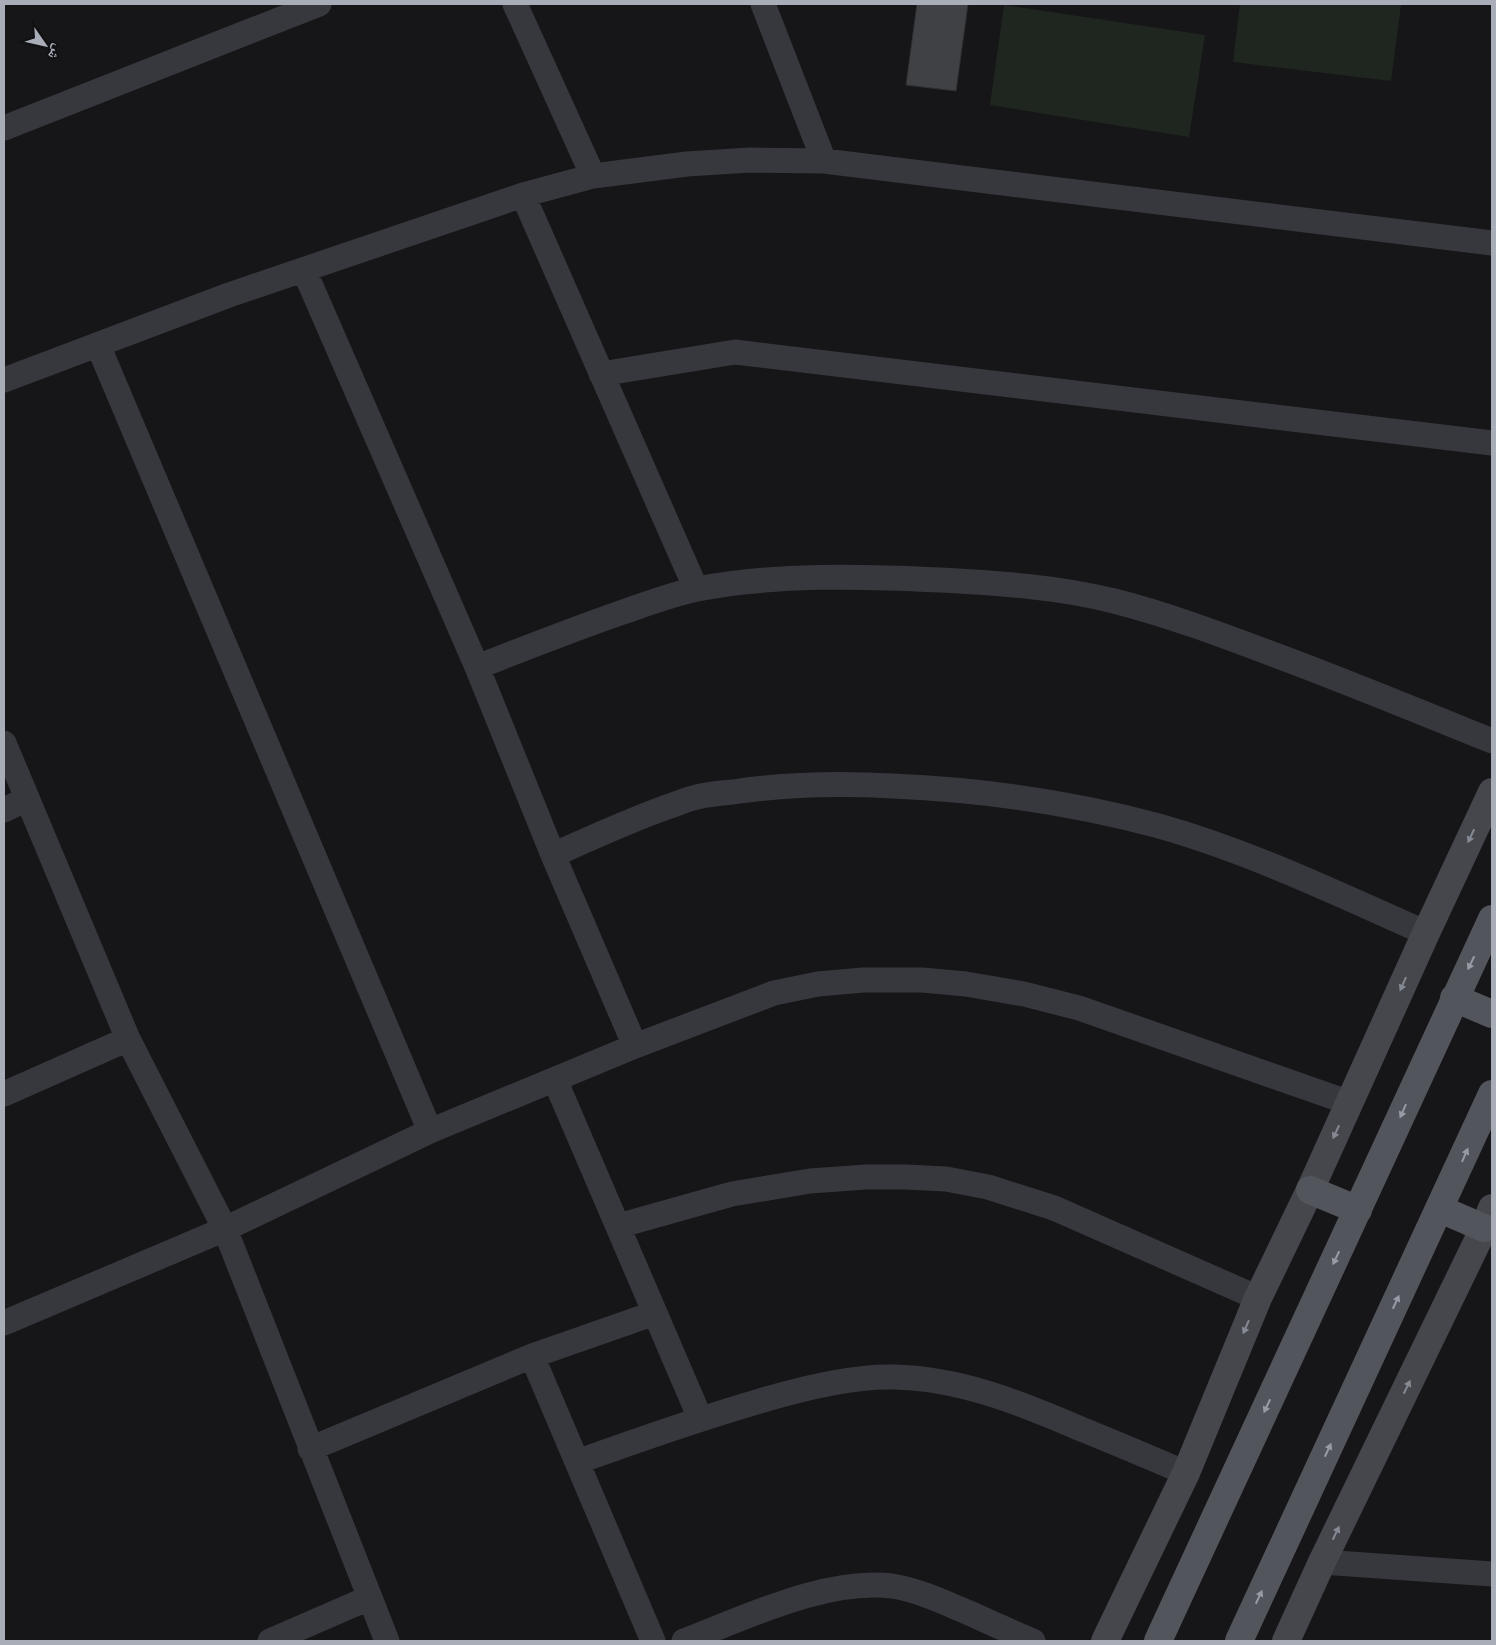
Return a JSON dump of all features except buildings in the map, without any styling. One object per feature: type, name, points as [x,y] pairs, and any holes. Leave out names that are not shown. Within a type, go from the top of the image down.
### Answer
[{"type":"main road","points":[[1158,1641],[1492,919]]},
{"type":"main road","points":[[1454,998],[1492,1014]]},
{"type":"main road","points":[[1238,1641],[1492,1094]]},
{"type":"main road","points":[[1310,1190],[1358,1210]]},
{"type":"main road","points":[[1440,1209],[1488,1218]]},
{"type":"street","points":[[4,128],[320,4]]},
{"type":"street","points":[[515,4],[594,176]]},
{"type":"street","points":[[764,4],[824,161]]},
{"type":"street","points":[[4,380],[229,296],[522,195],[594,176],[687,164],[750,160],[824,161],[1492,243]]},
{"type":"street","points":[[522,195],[696,589]]},
{"type":"street","points":[[304,270],[477,667],[553,855],[635,1046]]},
{"type":"street","points":[[98,345],[430,1132]]},
{"type":"street","points":[[601,374],[736,352],[1492,443]]},
{"type":"street","points":[[477,667],[590,623],[696,589],[790,578],[900,578],[980,582],[1044,589],[1113,601],[1173,618],[1243,642],[1492,740]]},
{"type":"street","points":[[4,743],[128,1039],[225,1229],[387,1641]]},
{"type":"street","points":[[553,855],[642,816],[697,797],[755,788],[813,784],[866,784],[998,794],[1109,813],[1160,827],[1246,856],[1310,881],[1426,933]]},
{"type":"street","points":[[1105,1641],[1186,1472],[1258,1298],[1310,1190],[1492,792]]},
{"type":"street","points":[[4,810],[27,799]]},
{"type":"street","points":[[4,1323],[225,1229],[430,1132],[635,1046],[774,993],[818,984],[863,980],[922,980],[966,984],[1024,994],[1079,1008],[1350,1103]]},
{"type":"street","points":[[4,1094],[128,1039]]},
{"type":"street","points":[[555,1080],[700,1418]]},
{"type":"street","points":[[618,1226],[732,1194],[810,1181],[874,1177],[946,1179],[988,1187],[1054,1208],[1258,1298]]},
{"type":"street","points":[[1286,1641],[1322,1562],[1488,1218]]},
{"type":"street","points":[[310,1449],[532,1356],[655,1313]]},
{"type":"street","points":[[532,1356],[653,1641]]},
{"type":"street","points":[[577,1462],[700,1418],[800,1389],[852,1380],[893,1377],[927,1380],[980,1390],[1028,1406],[1186,1472]]},
{"type":"street","points":[[1322,1562],[1492,1574]]},
{"type":"street","points":[[684,1641],[783,1603],[816,1594],[872,1585],[893,1586],[942,1601],[1033,1641]]},
{"type":"street","points":[[270,1641],[369,1598]]},
{"type":"shaded area","points":[[1240,4],[1401,5],[1391,81],[1233,62]]},
{"type":"shaded area","points":[[1004,5],[1205,35],[1189,137],[990,105]]}]
